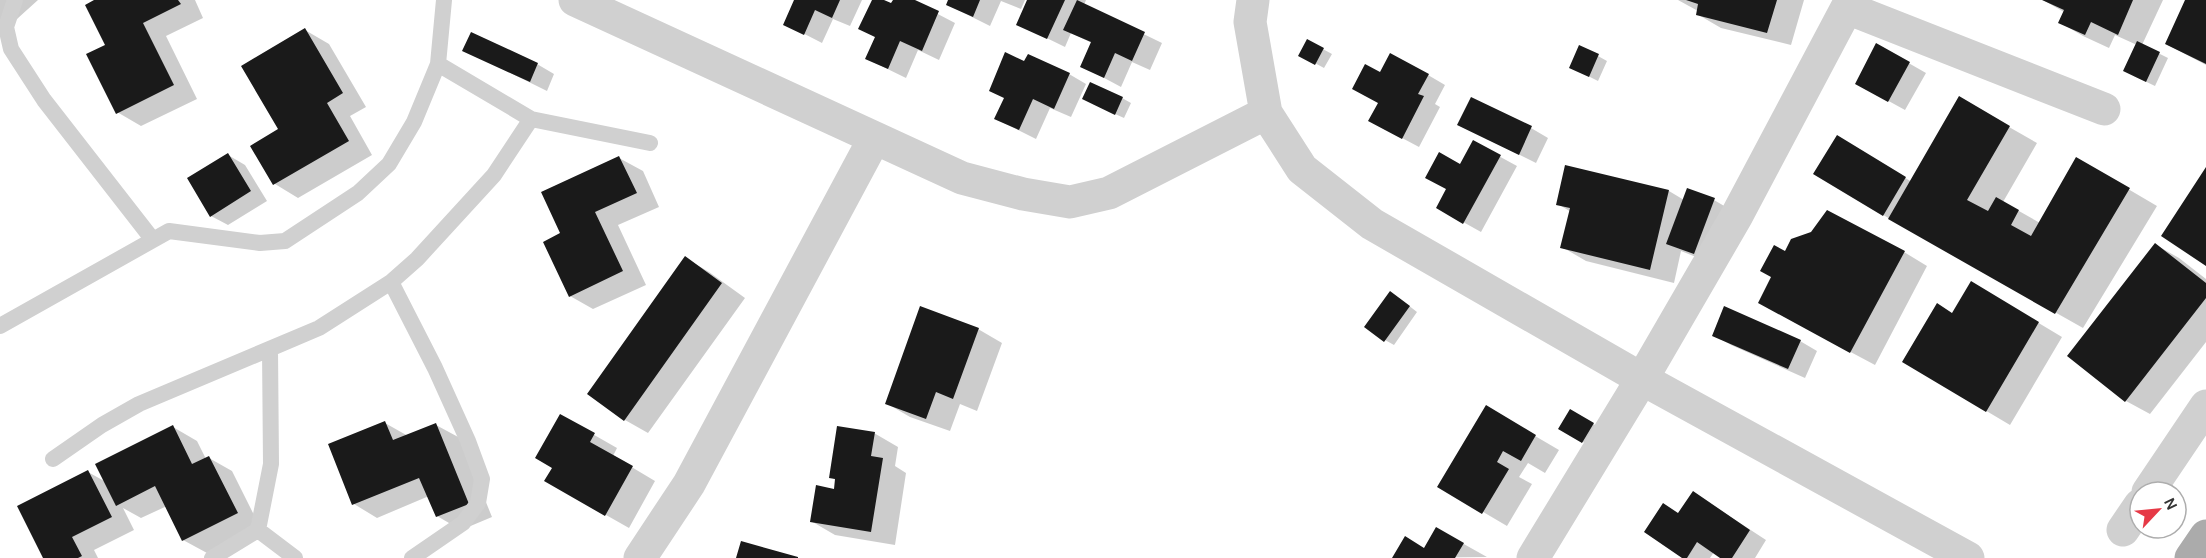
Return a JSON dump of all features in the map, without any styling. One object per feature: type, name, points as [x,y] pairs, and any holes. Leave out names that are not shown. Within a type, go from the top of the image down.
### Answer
[{"type":"main road","points":[[2191,558],[2206,536]]},
{"type":"street","points":[[576,0],[962,178],[1023,194],[1070,202],[1109,193],[1266,113]]},
{"type":"street","points":[[1253,0],[1250,22],[1266,113],[1302,169],[1372,224],[1642,379],[1968,558]]},
{"type":"street","points":[[1533,558],[1642,379],[1736,217],[1849,4],[2104,109]]},
{"type":"street","points":[[640,558],[689,484],[874,139]]},
{"type":"street","points":[[2156,480],[2206,406]]},
{"type":"lane","points":[[15,0],[6,27],[11,49],[44,100],[153,240]]},
{"type":"lane","points":[[0,326],[170,231],[260,243],[285,241],[358,193],[389,164],[414,122],[438,64],[444,0]]},
{"type":"lane","points":[[438,64],[531,119],[650,143]]},
{"type":"lane","points":[[53,459],[102,425],[139,404],[319,328],[391,282],[417,259],[494,176],[531,119]]},
{"type":"lane","points":[[391,282],[435,368],[468,441],[482,479],[478,503],[464,523],[412,558]]},
{"type":"lane","points":[[212,558],[258,530],[271,464],[270,349]]},
{"type":"lane","points":[[258,530],[295,558]]},
{"type":"building","points":[[94,0],[178,0],[181,4],[143,23],[174,85],[116,114],[86,54],[105,45],[85,5]]},
{"type":"building","points":[[794,0],[840,0],[832,18],[815,10],[804,35],[783,25]]},
{"type":"building","points":[[872,0],[884,0],[891,3],[893,0],[915,0],[939,11],[922,51],[900,41],[888,69],[865,59],[875,37],[858,29]]},
{"type":"building","points":[[948,0],[980,0],[973,17],[946,5]]},
{"type":"building","points":[[1027,0],[1065,0],[1047,39],[1016,25]]},
{"type":"building","points":[[1077,0],[1145,32],[1132,61],[1115,53],[1104,78],[1080,67],[1091,42],[1063,30]]},
{"type":"building","points":[[1686,0],[1777,0],[1767,33],[1696,15],[1698,4]]},
{"type":"building","points":[[2042,0],[2133,0],[2118,35],[2091,22],[2085,35],[2058,23],[2064,10]]},
{"type":"building","points":[[2185,0],[2206,0],[2206,64],[2165,44]]},
{"type":"building","points":[[305,28],[343,93],[327,103],[349,141],[273,185],[250,146],[278,129],[241,66]]},
{"type":"building","points":[[471,32],[538,63],[530,82],[462,51]]},
{"type":"building","points":[[1307,39],[1324,48],[1315,65],[1298,56]]},
{"type":"building","points":[[2137,41],[2160,52],[2146,82],[2123,71]]},
{"type":"building","points":[[1876,43],[1910,62],[1888,102],[1855,84]]},
{"type":"building","points":[[1579,45],[1599,54],[1589,77],[1569,68]]},
{"type":"building","points":[[1005,52],[1024,61],[1028,54],[1070,73],[1054,109],[1033,99],[1019,130],[994,119],[1004,98],[989,91]]},
{"type":"building","points":[[1390,53],[1429,74],[1418,94],[1424,96],[1402,139],[1368,121],[1378,103],[1352,89],[1365,64],[1380,72]]},
{"type":"building","points":[[1090,82],[1123,97],[1115,115],[1082,99]]},
{"type":"building","points":[[1959,96],[2010,126],[1967,200],[1988,211],[1996,197],[2019,210],[2011,225],[2031,236],[2076,157],[2130,188],[2055,314],[1888,219]]},
{"type":"building","points":[[1471,97],[1532,126],[1519,155],[1457,125]]},
{"type":"building","points":[[1837,135],[1906,177],[1883,216],[1813,174]]},
{"type":"building","points":[[1473,140],[1501,155],[1463,224],[1436,208],[1446,189],[1425,178],[1439,152],[1460,164]]},
{"type":"building","points":[[228,153],[251,191],[210,217],[187,178]]},
{"type":"building","points":[[619,156],[637,193],[595,212],[623,271],[569,297],[543,242],[560,233],[541,192]]},
{"type":"building","points":[[1565,165],[1669,190],[1650,270],[1560,248],[1570,208],[1556,205]]},
{"type":"building","points":[[2206,167],[2206,266],[2161,236]]},
{"type":"building","points":[[1687,188],[1715,198],[1694,254],[1666,244]]},
{"type":"building","points":[[1827,210],[1905,251],[1850,353],[1758,303],[1771,277],[1760,271],[1774,245],[1785,251],[1791,239],[1811,232]]},
{"type":"building","points":[[2155,243],[2206,283],[2206,298],[2125,402],[2067,356]]},
{"type":"building","points":[[685,256],[722,283],[624,421],[587,394]]},
{"type":"building","points":[[1971,281],[2039,322],[1986,412],[1902,362],[1937,303],[1952,313]]},
{"type":"building","points":[[1390,291],[1410,306],[1384,342],[1364,327]]},
{"type":"building","points":[[920,306],[979,328],[953,399],[936,392],[926,419],[885,404]]},
{"type":"building","points":[[1724,306],[1801,340],[1788,369],[1712,336]]},
{"type":"building","points":[[1486,405],[1536,435],[1521,461],[1503,451],[1497,462],[1509,469],[1482,514],[1437,487]]},
{"type":"building","points":[[1570,409],[1594,423],[1582,443],[1558,429]]},
{"type":"building","points":[[560,414],[595,433],[590,442],[633,466],[605,516],[544,481],[552,468],[535,458]]},
{"type":"building","points":[[385,421],[393,440],[436,423],[469,504],[436,517],[419,478],[352,505],[328,444]]},
{"type":"building","points":[[173,425],[192,464],[209,456],[238,513],[182,541],[155,486],[116,506],[95,464]]},
{"type":"building","points":[[837,426],[875,432],[871,456],[883,458],[871,532],[810,522],[816,485],[834,489],[835,479],[829,478]]},
{"type":"building","points":[[88,470],[112,517],[72,537],[82,556],[43,558],[17,506]]},
{"type":"building","points":[[1693,491],[1750,530],[1732,558],[1720,558],[1697,542],[1687,558],[1682,558],[1644,532],[1663,503],[1678,513]]},
{"type":"building","points":[[1436,527],[1464,543],[1455,558],[1392,558],[1405,536],[1424,548]]},
{"type":"building","points":[[741,541],[798,557],[798,558],[736,558]]}]
